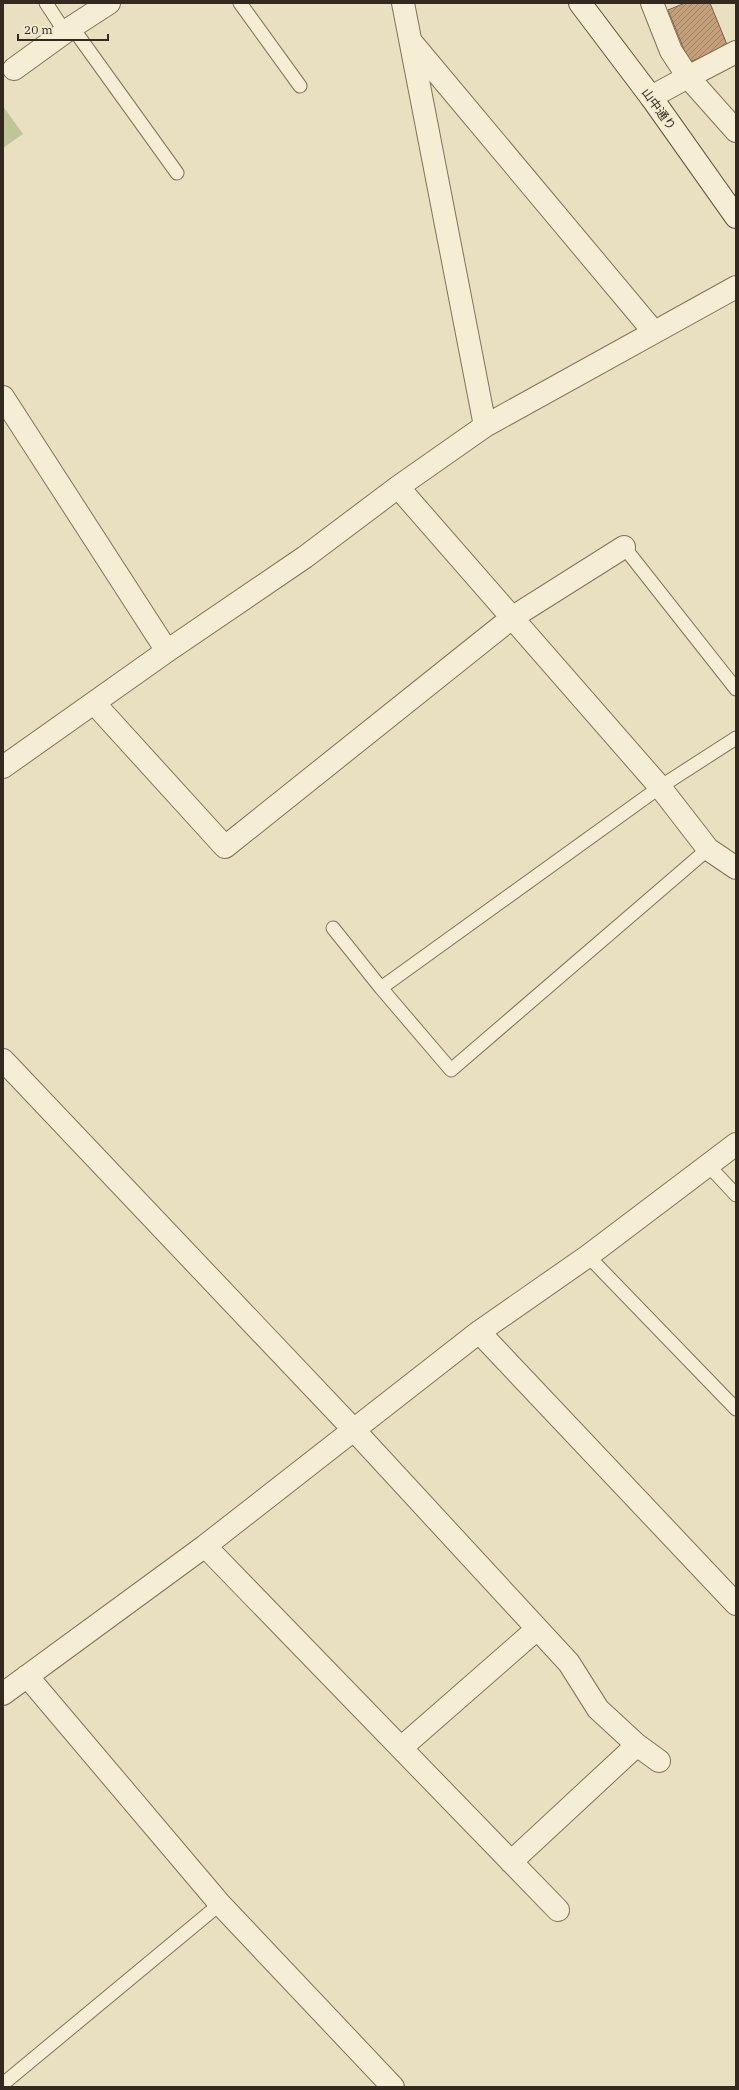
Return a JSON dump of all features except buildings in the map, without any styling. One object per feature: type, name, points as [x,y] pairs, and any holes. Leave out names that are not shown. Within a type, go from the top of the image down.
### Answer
[{"type":"street","points":[[14,69],[69,29],[109,3]]},
{"type":"street","points":[[404,3],[485,426]]},
{"type":"street","name":"山中通り","points":[[580,3],[651,97],[736,217]]},
{"type":"street","points":[[652,3],[671,51],[688,77],[736,131]]},
{"type":"street","points":[[411,42],[654,332]]},
{"type":"street","points":[[651,97],[736,52]]},
{"type":"street","points":[[3,767],[167,650],[305,557],[398,487],[485,426],[736,287]]},
{"type":"street","points":[[3,397],[167,650]]},
{"type":"street","points":[[398,487],[660,787],[708,849],[736,868]]},
{"type":"street","points":[[94,703],[225,847],[513,617],[624,547]]},
{"type":"street","points":[[3,1060],[354,1430],[569,1663],[598,1709],[636,1745],[659,1761]]},
{"type":"street","points":[[3,1694],[205,1546],[479,1332],[588,1256],[736,1144]]},
{"type":"street","points":[[479,1332],[736,1604]]},
{"type":"street","points":[[205,1546],[558,1910]]},
{"type":"street","points":[[401,1748],[537,1629]]},
{"type":"street","points":[[27,1676],[220,1904],[393,2087]]},
{"type":"street","points":[[511,1862],[636,1745]]},
{"type":"lane","points":[[46,3],[69,29],[177,173]]},
{"type":"lane","points":[[240,3],[300,86]]},
{"type":"lane","points":[[624,547],[736,689]]},
{"type":"lane","points":[[381,988],[660,787],[736,738]]},
{"type":"lane","points":[[333,928],[381,988],[451,1070],[708,849]]},
{"type":"lane","points":[[708,1165],[736,1196]]},
{"type":"lane","points":[[588,1256],[736,1409]]},
{"type":"lane","points":[[3,2084],[220,1904]]},
{"type":"green space","points":[[3,106],[23,134],[3,148]]}]
